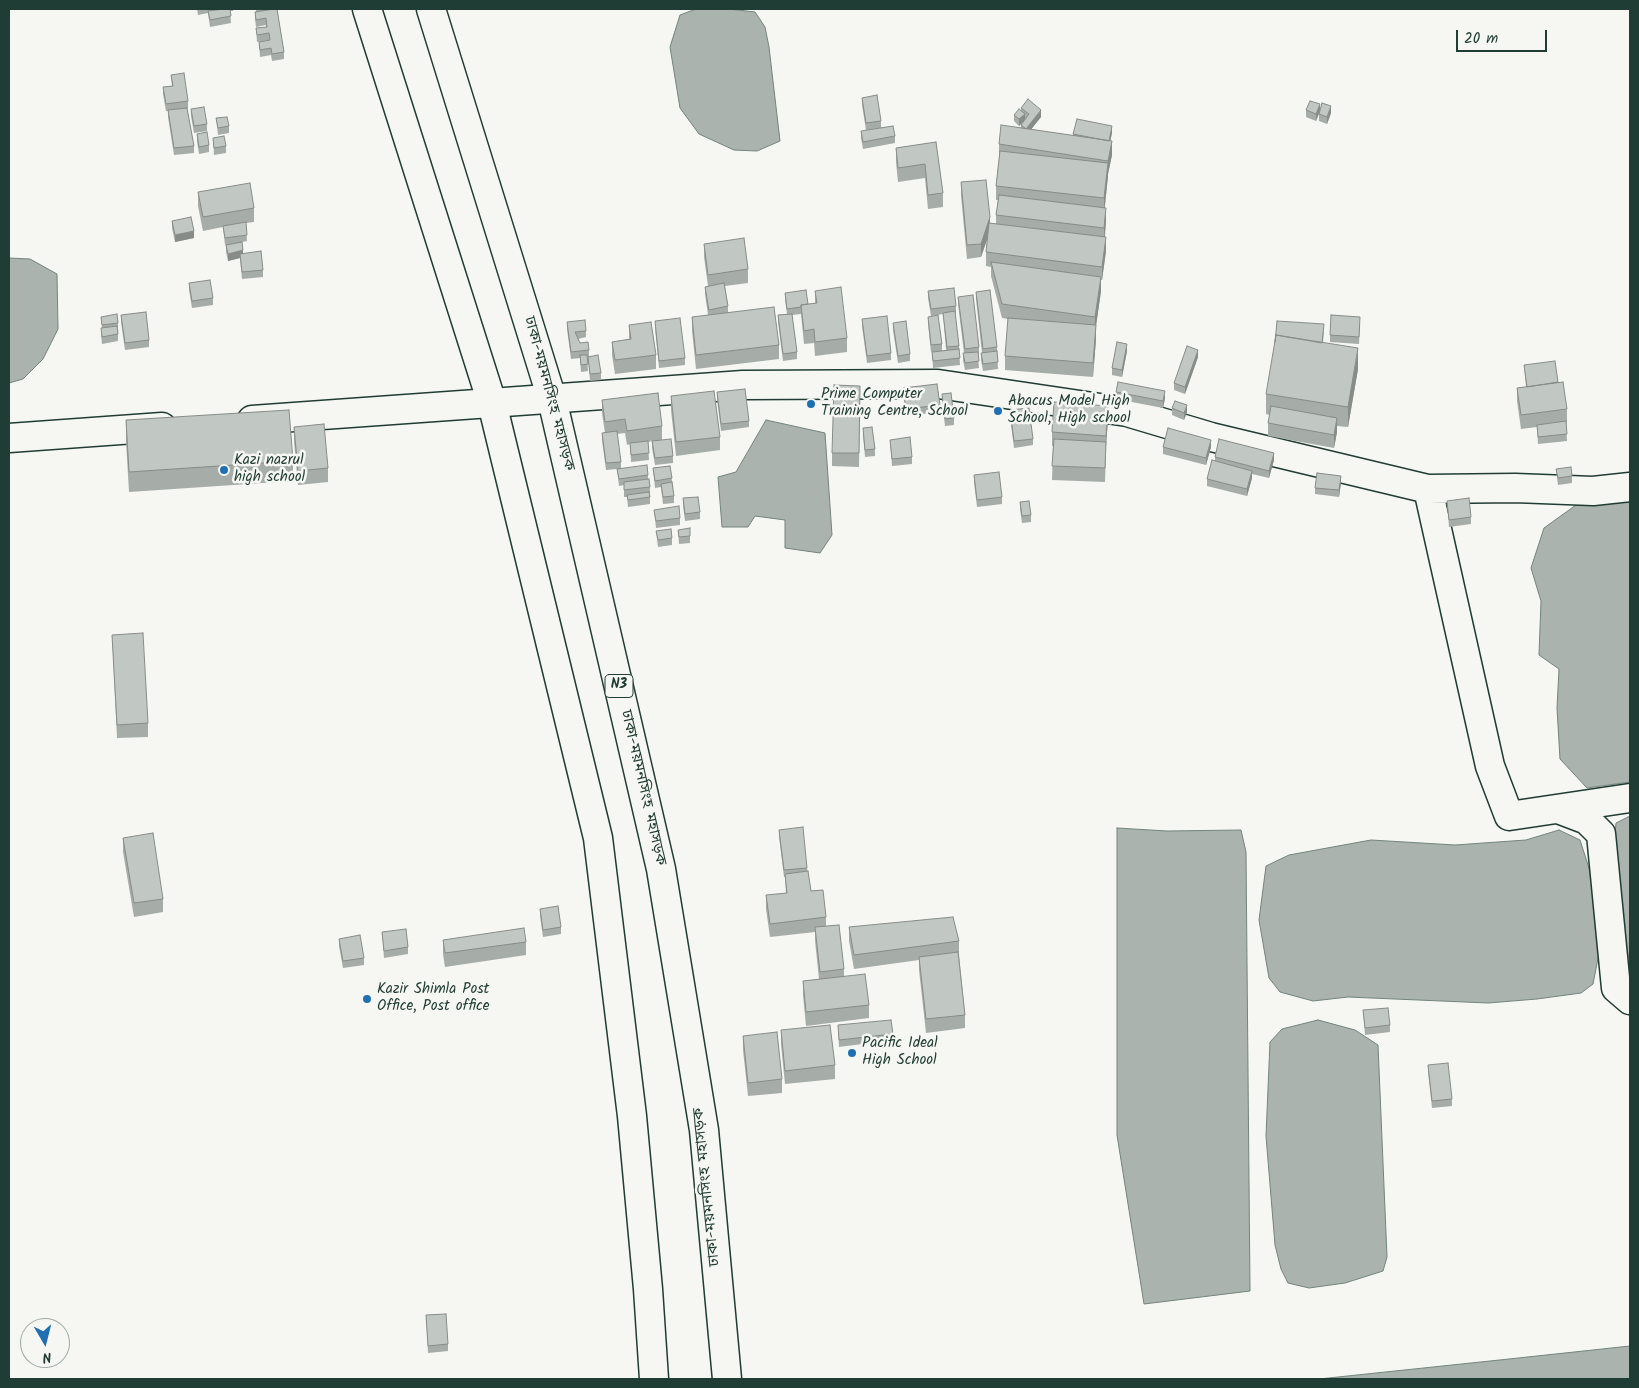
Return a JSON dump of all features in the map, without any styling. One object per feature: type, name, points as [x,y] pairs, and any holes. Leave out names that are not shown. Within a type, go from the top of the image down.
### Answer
[{"type":"main road","points":[[368,9],[492,403],[598,838],[632,1116],[648,1289],[654,1379]]},
{"type":"main road","name":"ঢাকা-ময়মনসিংহ মহাসড়ক","points":[[431,9],[552,399],[661,869],[704,1130],[727,1379]]},
{"type":"main road","points":[[226,422],[743,385],[938,384],[1127,412],[1211,437],[1428,490],[1515,488],[1593,491],[1630,487]]},
{"type":"main road","points":[[9,438],[186,425]]},
{"type":"main road","points":[[1428,490],[1490,766],[1509,816],[1630,798]]},
{"type":"main road","points":[[1558,809],[1586,820],[1601,834],[1616,988],[1630,1000]]},
{"type":"shaded area","points":[[696,9],[729,9],[755,12],[765,27],[780,141],[757,151],[734,150],[699,134],[680,108],[670,47],[680,15]]},
{"type":"shaded area","points":[[9,258],[30,259],[57,274],[58,329],[43,359],[23,379],[9,383]]},
{"type":"shaded area","points":[[766,420],[825,433],[832,535],[820,553],[785,548],[785,520],[755,516],[748,527],[722,527],[718,477],[736,472]]},
{"type":"shaded area","points":[[1630,494],[1630,782],[1587,788],[1560,759],[1557,708],[1559,669],[1539,655],[1541,601],[1531,568],[1544,528],[1576,505]]},
{"type":"shaded area","points":[[1630,816],[1630,964],[1612,868],[1616,823]]},
{"type":"shaded area","points":[[1117,828],[1167,831],[1241,830],[1246,852],[1250,1291],[1144,1304],[1117,1135]]},
{"type":"shaded area","points":[[1559,830],[1580,840],[1595,887],[1601,943],[1593,984],[1581,993],[1488,1003],[1348,997],[1313,1001],[1280,992],[1269,978],[1259,920],[1266,866],[1289,855],[1371,840],[1455,845],[1526,840]]},
{"type":"shaded area","points":[[1318,1020],[1355,1030],[1378,1045],[1387,1257],[1383,1271],[1345,1283],[1309,1288],[1288,1283],[1281,1269],[1275,1245],[1266,1136],[1270,1042],[1282,1029]]},
{"type":"shaded area","points":[[1630,1346],[1630,1379],[1319,1379],[1509,1359]]},
{"type":"building","points":[[230,9],[231,16],[210,20],[208,11]]},
{"type":"building","points":[[277,9],[284,52],[272,54],[271,48],[260,50],[259,42],[270,40],[269,33],[257,35],[256,28],[267,27],[266,18],[256,20],[255,12]]},
{"type":"building","points":[[184,73],[188,101],[166,104],[163,87],[173,86],[171,75]]},
{"type":"building","points":[[877,95],[881,121],[866,123],[862,98]]},
{"type":"building","points":[[1028,99],[1041,110],[1026,129],[1021,125],[1029,114],[1021,108]]},
{"type":"building","points":[[1310,101],[1320,104],[1316,114],[1306,110]]},
{"type":"building","points":[[1322,103],[1331,106],[1327,117],[1319,114]]},
{"type":"building","points":[[204,107],[207,124],[194,126],[191,109]]},
{"type":"building","points":[[187,108],[194,146],[174,148],[168,110]]},
{"type":"building","points":[[1019,109],[1025,114],[1019,119],[1014,115]]},
{"type":"building","points":[[227,117],[229,126],[218,128],[216,118]]},
{"type":"building","points":[[1077,119],[1112,126],[1109,141],[1073,134]]},
{"type":"building","points":[[1001,125],[1112,141],[1108,161],[999,144]]},
{"type":"building","points":[[893,126],[895,136],[863,142],[861,131]]},
{"type":"building","points":[[207,132],[209,145],[199,147],[197,134]]},
{"type":"building","points":[[224,136],[226,146],[214,148],[213,138]]},
{"type":"building","points":[[936,142],[943,193],[928,195],[925,164],[898,168],[896,148]]},
{"type":"building","points":[[1000,151],[1108,163],[1104,198],[996,186]]},
{"type":"building","points":[[986,180],[990,217],[981,244],[967,245],[961,182]]},
{"type":"building","points":[[250,183],[254,208],[203,217],[198,192]]},
{"type":"building","points":[[999,195],[1106,208],[1104,228],[996,215]]},
{"type":"building","points":[[191,217],[194,231],[175,235],[172,221]]},
{"type":"building","points":[[246,222],[247,235],[225,238],[223,226]]},
{"type":"building","points":[[989,223],[1106,237],[1102,267],[986,252]]},
{"type":"building","points":[[744,238],[748,269],[708,275],[704,244]]},
{"type":"building","points":[[242,242],[243,250],[228,254],[226,245]]},
{"type":"building","points":[[261,251],[263,270],[242,272],[240,254]]},
{"type":"building","points":[[991,262],[1101,277],[1095,317],[1002,304]]},
{"type":"building","points":[[210,280],[213,298],[192,301],[189,283]]},
{"type":"building","points":[[724,283],[728,306],[709,310],[705,287]]},
{"type":"building","points":[[841,287],[847,338],[815,342],[814,329],[804,331],[801,305],[817,303],[815,291]]},
{"type":"building","points":[[954,288],[956,306],[931,309],[928,291]]},
{"type":"building","points":[[806,290],[808,304],[787,309],[785,293]]},
{"type":"building","points":[[990,290],[997,347],[983,349],[976,292]]},
{"type":"building","points":[[973,295],[979,347],[965,349],[958,297]]},
{"type":"building","points":[[774,307],[779,345],[696,355],[692,317]]},
{"type":"building","points":[[955,311],[959,346],[947,347],[943,313]]},
{"type":"building","points":[[146,312],[149,340],[125,343],[121,315]]},
{"type":"building","points":[[117,314],[118,323],[102,325],[101,317]]},
{"type":"building","points":[[792,314],[797,352],[783,354],[778,315]]},
{"type":"building","points":[[938,315],[942,344],[931,345],[928,317]]},
{"type":"building","points":[[1331,315],[1360,317],[1359,337],[1330,335]]},
{"type":"building","points":[[887,316],[891,353],[867,356],[862,319]]},
{"type":"building","points":[[680,318],[685,358],[659,361],[655,321]]},
{"type":"building","points":[[1008,318],[1096,325],[1093,363],[1005,356]]},
{"type":"building","points":[[585,320],[586,331],[575,332],[580,343],[588,342],[589,350],[571,352],[567,322]]},
{"type":"building","points":[[906,321],[910,354],[898,356],[893,323]]},
{"type":"building","points":[[1277,321],[1324,324],[1322,343],[1276,335],[1275,342]]},
{"type":"building","points":[[651,322],[656,355],[615,360],[612,342],[631,339],[629,325]]},
{"type":"building","points":[[117,326],[118,334],[102,337],[101,328]]},
{"type":"building","points":[[1276,335],[1358,348],[1348,407],[1266,394]]},
{"type":"building","points":[[1117,342],[1127,344],[1122,370],[1112,368]]},
{"type":"building","points":[[1187,346],[1198,350],[1185,387],[1174,383]]},
{"type":"building","points":[[959,349],[960,358],[933,361],[932,352]]},
{"type":"building","points":[[997,351],[998,362],[983,364],[981,353]]},
{"type":"building","points":[[978,352],[979,361],[965,363],[963,353]]},
{"type":"building","points":[[580,355],[587,355],[588,364],[581,365]]},
{"type":"building","points":[[598,355],[601,373],[590,374],[588,357]]},
{"type":"building","points":[[1555,361],[1558,382],[1527,387],[1524,365]]},
{"type":"building","points":[[1118,382],[1165,391],[1163,401],[1116,392]]},
{"type":"building","points":[[1563,382],[1567,409],[1521,415],[1517,388]]},
{"type":"building","points":[[937,384],[940,405],[906,409],[903,388]]},
{"type":"building","points":[[834,385],[860,386],[859,453],[832,453]]},
{"type":"building","points":[[745,389],[749,421],[721,424],[717,392]]},
{"type":"building","points":[[714,391],[720,437],[676,442],[671,396]]},
{"type":"building","points":[[658,393],[662,426],[627,431],[625,419],[605,422],[602,400]]},
{"type":"building","points":[[951,393],[954,418],[945,419],[942,394]]},
{"type":"building","points":[[1175,401],[1187,405],[1184,413],[1172,408]]},
{"type":"building","points":[[1054,402],[1108,406],[1106,436],[1052,432]]},
{"type":"building","points":[[1271,406],[1337,418],[1334,435],[1268,423]]},
{"type":"building","points":[[1029,408],[1033,439],[1014,441],[1010,410]]},
{"type":"building","points":[[289,410],[293,461],[129,472],[126,420]]},
{"type":"building","points":[[1566,421],[1567,434],[1538,437],[1537,425]]},
{"type":"building","points":[[324,424],[328,468],[298,471],[294,427]]},
{"type":"building","points":[[872,427],[875,449],[865,450],[863,428]]},
{"type":"building","points":[[1168,428],[1211,440],[1206,458],[1163,447]]},
{"type":"building","points":[[617,431],[621,462],[606,463],[602,433]]},
{"type":"building","points":[[910,437],[912,457],[892,459],[890,440]]},
{"type":"building","points":[[671,439],[673,456],[655,458],[652,441]]},
{"type":"building","points":[[1054,439],[1106,442],[1105,468],[1052,466]]},
{"type":"building","points":[[1219,439],[1274,453],[1269,471],[1215,457]]},
{"type":"building","points":[[648,441],[649,453],[631,455],[630,443]]},
{"type":"building","points":[[1212,460],[1252,471],[1247,489],[1207,479]]},
{"type":"building","points":[[647,465],[648,475],[619,479],[617,469]]},
{"type":"building","points":[[670,466],[672,478],[655,481],[653,468]]},
{"type":"building","points":[[1571,467],[1572,476],[1558,478],[1556,469]]},
{"type":"building","points":[[999,472],[1002,497],[977,500],[974,475]]},
{"type":"building","points":[[1317,473],[1341,476],[1339,490],[1315,488]]},
{"type":"building","points":[[649,479],[650,487],[624,490],[624,482]]},
{"type":"building","points":[[672,482],[674,496],[663,497],[661,484]]},
{"type":"building","points":[[649,492],[650,497],[628,500],[627,495]]},
{"type":"building","points":[[698,497],[700,512],[685,514],[683,498]]},
{"type":"building","points":[[1469,498],[1471,517],[1449,520],[1447,501]]},
{"type":"building","points":[[1029,501],[1031,515],[1022,516],[1020,502]]},
{"type":"building","points":[[679,506],[680,518],[656,521],[654,510]]},
{"type":"building","points":[[690,528],[690,536],[679,537],[678,530]]},
{"type":"building","points":[[671,529],[672,538],[658,540],[656,531]]},
{"type":"building","points":[[143,633],[148,723],[117,725],[112,635]]},
{"type":"building","points":[[803,827],[807,868],[784,870],[779,830]]},
{"type":"building","points":[[153,833],[163,899],[134,903],[123,838]]},
{"type":"building","points":[[808,871],[811,891],[823,890],[826,917],[770,924],[766,895],[787,893],[785,874]]},
{"type":"building","points":[[558,906],[561,927],[543,930],[540,909]]},
{"type":"building","points":[[953,917],[959,941],[854,955],[849,927]]},
{"type":"building","points":[[839,925],[844,969],[820,972],[815,927]]},
{"type":"building","points":[[524,928],[526,942],[445,953],[443,940]]},
{"type":"building","points":[[406,929],[408,947],[384,951],[382,932]]},
{"type":"building","points":[[360,935],[364,958],[343,961],[339,939]]},
{"type":"building","points":[[958,952],[965,1015],[926,1019],[919,957]]},
{"type":"building","points":[[865,974],[869,1005],[806,1012],[803,981]]},
{"type":"building","points":[[1388,1008],[1390,1025],[1365,1028],[1363,1010]]},
{"type":"building","points":[[891,1020],[893,1034],[839,1040],[838,1025]]},
{"type":"building","points":[[830,1025],[835,1065],[785,1071],[781,1030]]},
{"type":"building","points":[[777,1032],[782,1079],[748,1083],[743,1036]]},
{"type":"building","points":[[1448,1063],[1452,1099],[1432,1101],[1428,1065]]},
{"type":"building","points":[[446,1314],[448,1344],[428,1346],[426,1315]]},
{"type":"place","name":"Prime Computer Training Centre, School","points":[[811,404]]},
{"type":"place","name":"Abacus Model High School, High school","points":[[998,411]]},
{"type":"place","name":"Kazi nazrul high school","points":[[224,470]]},
{"type":"place","name":"Kazir Shimla Post Office, Post office","points":[[367,999]]},
{"type":"place","name":"Pacific Ideal High School","points":[[852,1053]]}]
